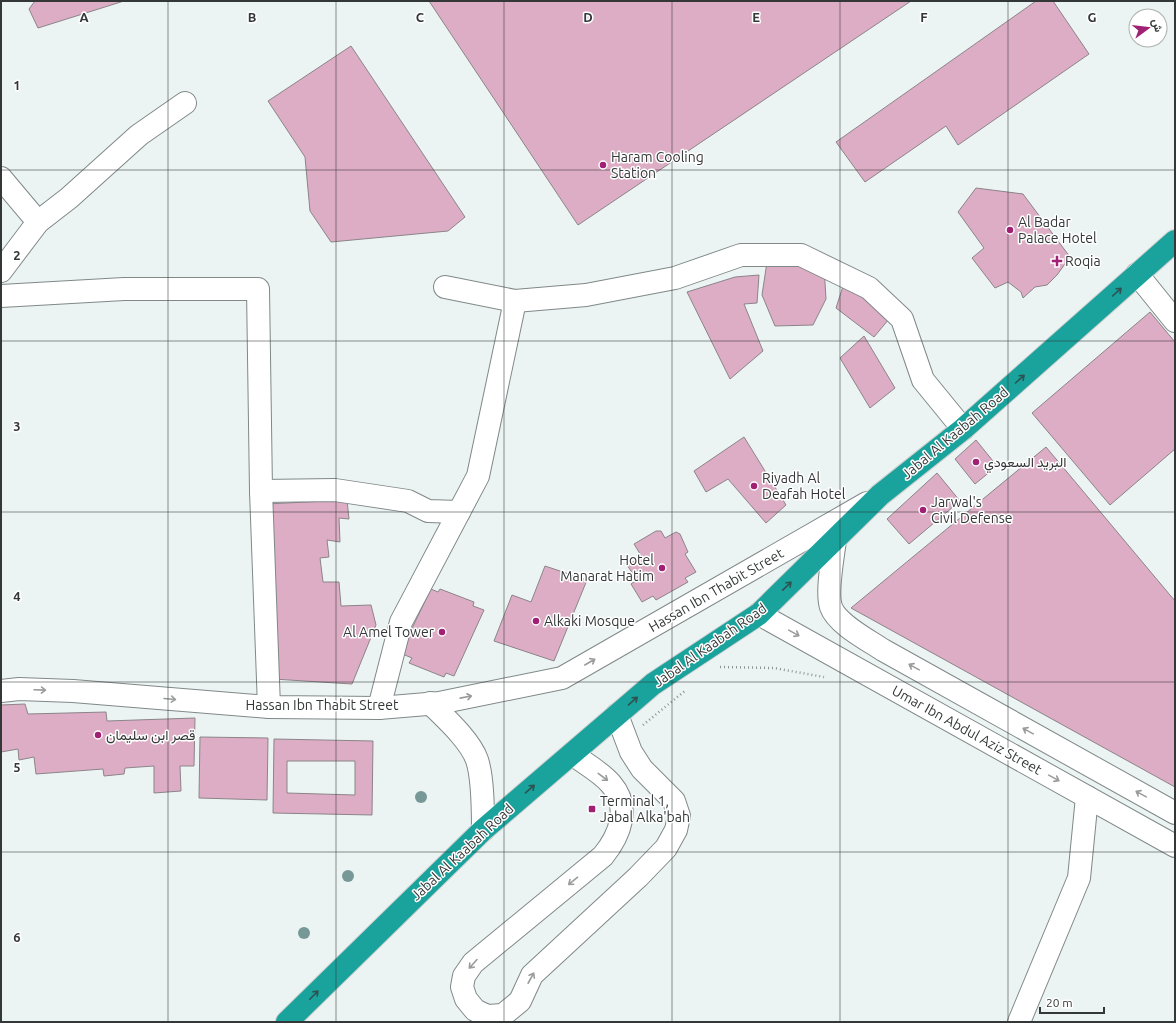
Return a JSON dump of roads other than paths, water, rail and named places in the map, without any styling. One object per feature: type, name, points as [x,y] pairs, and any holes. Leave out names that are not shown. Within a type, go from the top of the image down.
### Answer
[{"type":"highway","name":"Jabal Al Kaabah Road","points":[[287,1022],[483,830],[654,684],[760,614],[880,495],[963,429],[1175,241]]},
{"type":"street","points":[[1,270],[38,222],[69,198],[139,135],[185,103]]},
{"type":"street","points":[[1,178],[38,222]]},
{"type":"street","points":[[444,288],[515,301],[586,295],[675,278],[741,255],[801,255],[869,288],[902,319],[923,380],[963,429]]},
{"type":"street","points":[[1137,274],[1175,321]]},
{"type":"street","points":[[1,296],[124,289],[258,289],[261,491],[269,707]]},
{"type":"street","points":[[379,708],[401,622],[478,476],[515,301]]},
{"type":"street","points":[[261,491],[335,490],[408,501],[428,511],[458,512]]},
{"type":"street","name":"Hassan Ibn Thabit Street","points":[[1,691],[19,689],[73,691],[269,707],[379,708],[430,704],[562,678],[880,495]]},
{"type":"street","name":"Umar Ibn Abdul Aziz Street","points":[[834,540],[830,585],[831,608],[842,623],[882,650],[1175,813]]},
{"type":"street","name":"Umar Ibn Abdul Aziz Street","points":[[760,614],[1175,846]]},
{"type":"street","points":[[430,704],[456,728],[477,759],[482,794],[483,830]]},
{"type":"street","points":[[572,754],[610,783],[619,795],[622,806],[620,832],[614,843],[603,856],[473,963],[464,976],[462,987],[466,999],[475,1010],[487,1016],[503,1015],[520,1001],[532,975],[638,877],[666,848],[676,830],[679,816],[674,800],[642,769],[631,752],[617,715]]},
{"type":"street","points":[[1019,1022],[1079,878],[1087,796]]},
{"type":"place","name":"Haram Cooling Station","points":[[603,165]]},
{"type":"place","name":"Al Badar Palace Hotel","points":[[1010,230]]},
{"type":"place","name":"Roqia","points":[[1057,261]]},
{"type":"place","name":"البريد السعودي","points":[[976,462]]},
{"type":"place","name":"Riyadh Al Deafah Hotel","points":[[754,486]]},
{"type":"place","name":"Jarwal's Civil Defense","points":[[923,510]]},
{"type":"place","name":"Hotel Manarat Hatim","points":[[662,568]]},
{"type":"place","name":"Alkaki Mosque","points":[[536,621]]},
{"type":"place","name":"Al Amel Tower","points":[[442,632]]},
{"type":"place","name":"قصر ابن سليمان","points":[[98,735]]},
{"type":"place","name":"Terminal 1, Jabal Alka'bah","points":[[592,809]]}]
